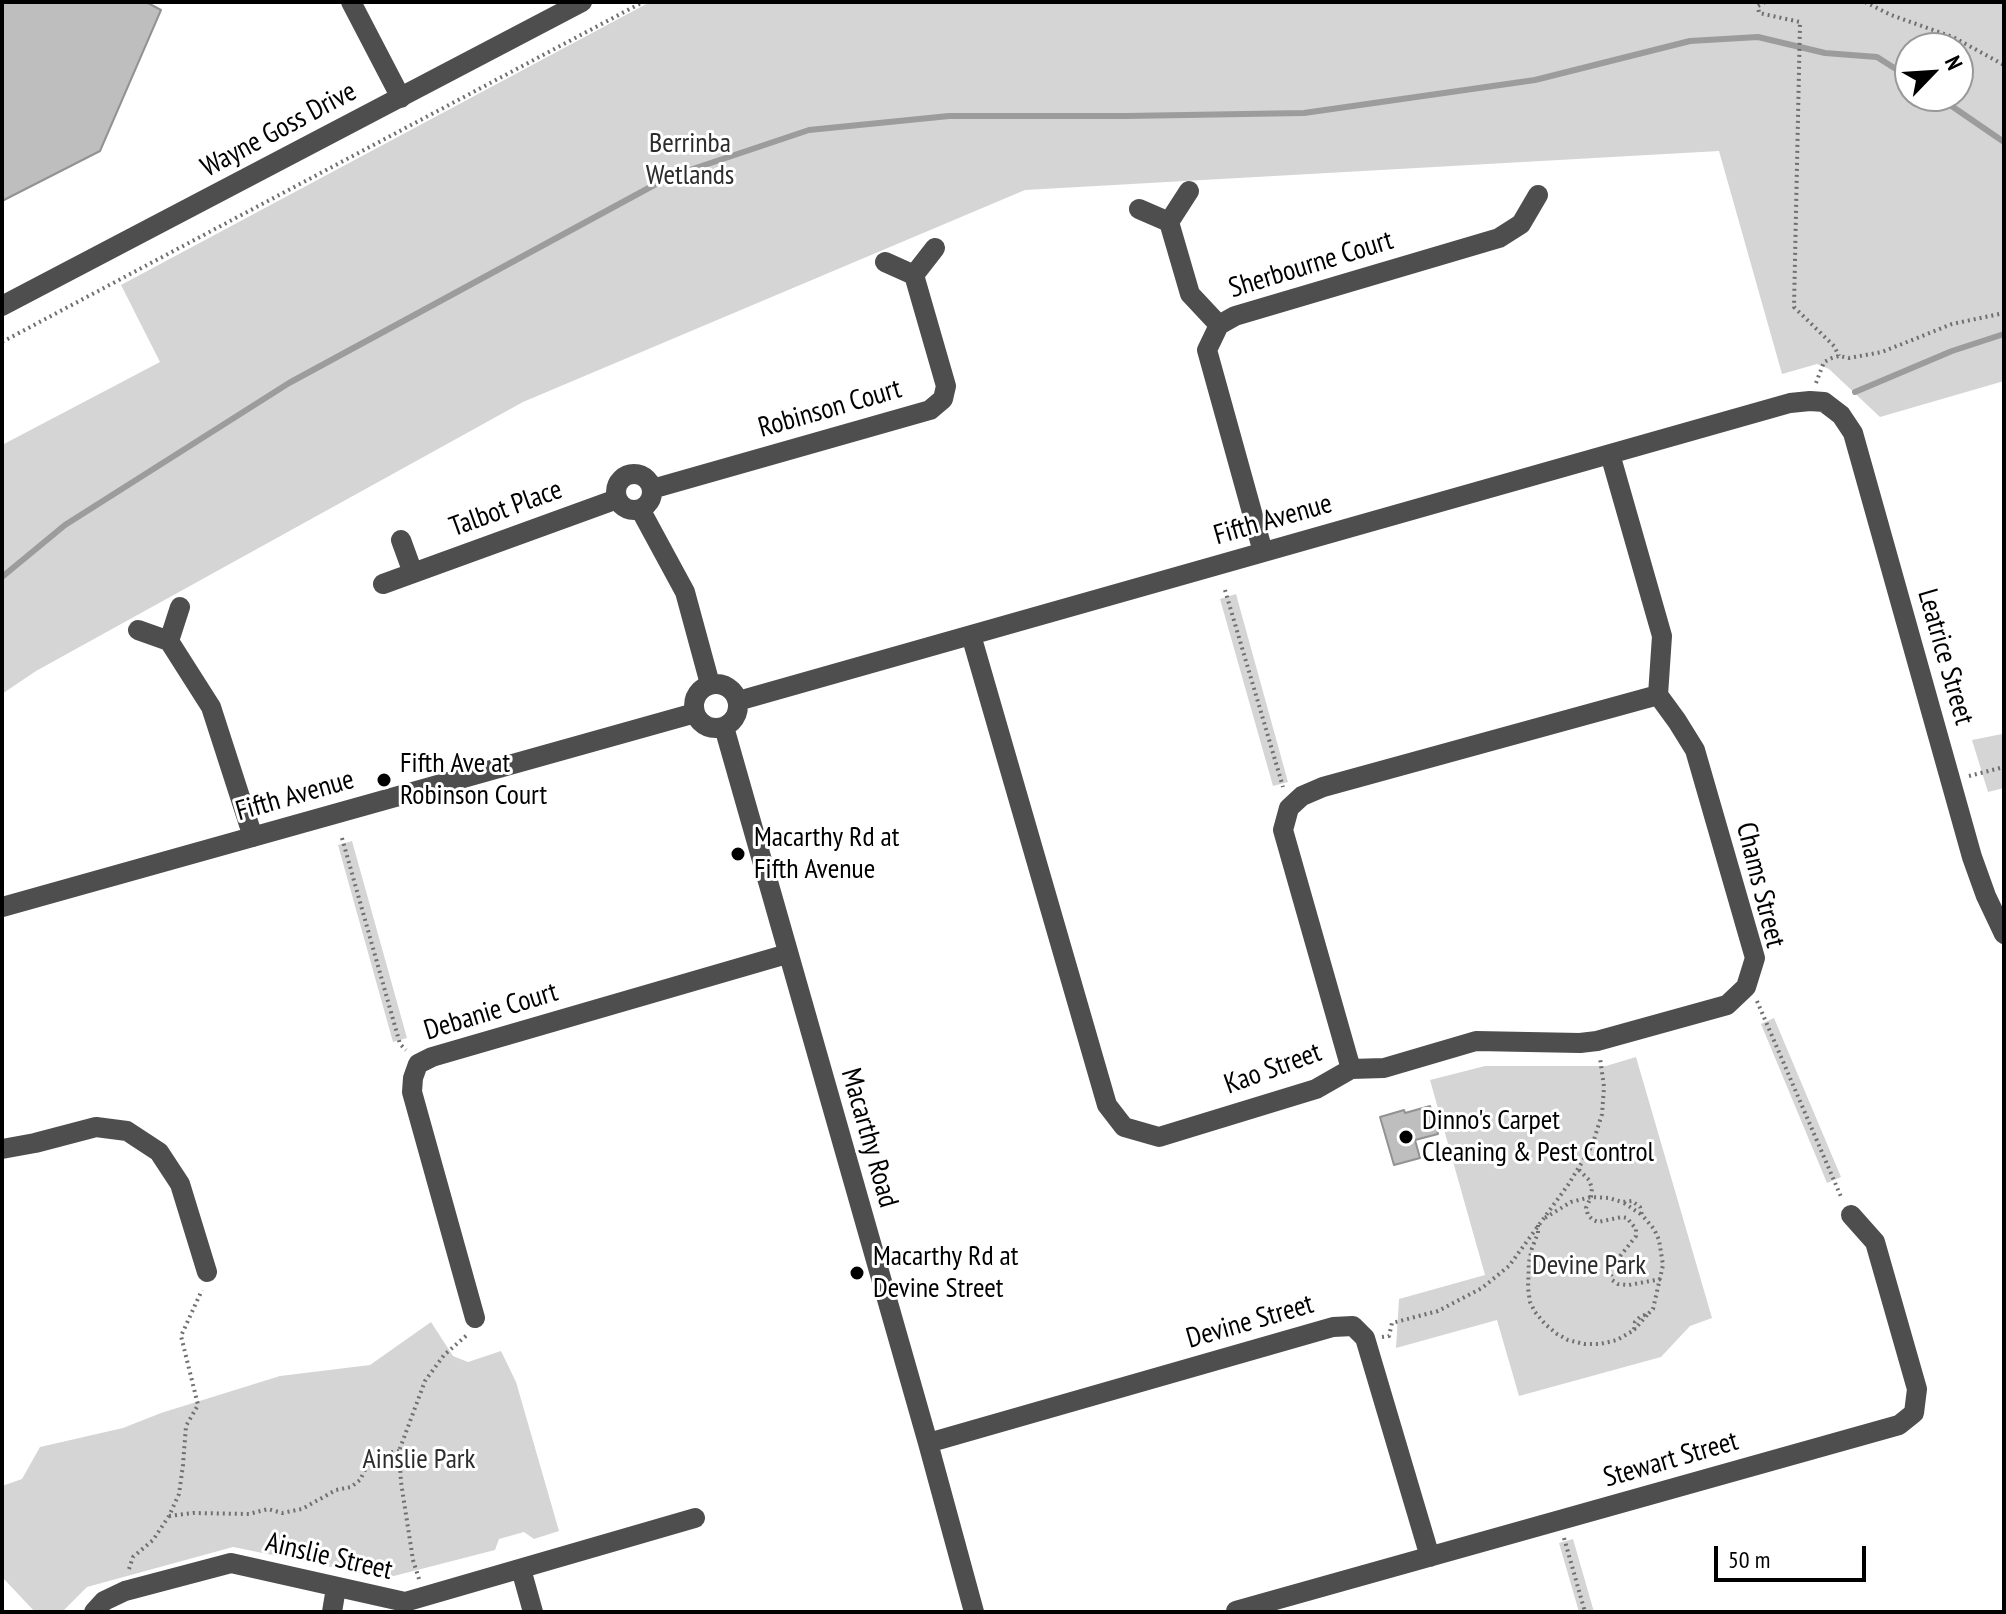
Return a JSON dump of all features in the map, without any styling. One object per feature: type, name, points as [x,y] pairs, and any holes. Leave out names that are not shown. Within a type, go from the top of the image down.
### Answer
[{"type":"street","points":[[351,2],[401,98]]},
{"type":"street","name":"Wayne Goss Drive","points":[[2,306],[582,2]]},
{"type":"street","points":[[1189,191],[1169,222],[1190,294],[1219,325]]},
{"type":"street","name":"Sherbourne Court","points":[[1263,552],[1207,350],[1219,325],[1235,316],[1499,238],[1521,224],[1538,195]]},
{"type":"street","points":[[1139,209],[1169,222]]},
{"type":"street","points":[[885,262],[914,275],[935,248]]},
{"type":"street","name":"Robinson Court","points":[[652,489],[930,410],[943,399],[946,386],[914,275]]},
{"type":"street","name":"Fifth Avenue","points":[[738,701],[1790,403],[1817,402]]},
{"type":"street","name":"Leatrice Street","points":[[1817,402],[1841,415],[1853,433],[1972,857],[2004,934]]},
{"type":"street","points":[[1289,808],[1302,796],[1323,787],[1658,695],[1662,636],[1610,454]]},
{"type":"street","points":[[629,475],[644,477],[652,489],[650,501],[640,509],[624,507],[617,499],[618,484],[629,475]]},
{"type":"street","name":"Talbot Place","points":[[383,584],[617,499]]},
{"type":"street","points":[[640,509],[685,592],[710,684]]},
{"type":"street","points":[[401,540],[413,573]]},
{"type":"street","points":[[169,641],[180,607]]},
{"type":"street","points":[[138,630],[169,641],[211,707],[253,837]]},
{"type":"street","name":"Kao Street","points":[[971,635],[1107,1105],[1124,1127],[1159,1137],[1316,1089],[1351,1069],[1283,830],[1289,808]]},
{"type":"street","points":[[710,684],[724,685],[738,701],[737,714],[724,727],[710,727],[695,713],[698,693],[710,684]]},
{"type":"street","name":"Chams Street","points":[[1351,1069],[1384,1068],[1476,1041],[1597,1041],[1727,1005],[1746,987],[1755,958],[1695,750],[1658,695]]},
{"type":"street","name":"Fifth Avenue","points":[[2,907],[695,713]]},
{"type":"street","name":"Macarthy Road","points":[[724,727],[974,1612]]},
{"type":"street","name":"Debanie Court","points":[[475,1318],[412,1092],[418,1064],[432,1057],[787,954]]},
{"type":"street","points":[[2,1149],[96,1127],[127,1131],[159,1152],[180,1184],[207,1272]]},
{"type":"street","name":"Stewart Street","points":[[1236,1611],[1899,1425],[1914,1413],[1917,1389],[1875,1242],[1851,1215]]},
{"type":"street","name":"Devine Street","points":[[928,1443],[1333,1327],[1353,1326],[1366,1342]]},
{"type":"street","points":[[1366,1342],[1430,1557]]},
{"type":"street","name":"Ainslie Street","points":[[94,1612],[104,1601],[125,1591],[231,1563],[405,1602],[695,1518]]},
{"type":"street","points":[[521,1569],[533,1612]]},
{"type":"street","points":[[332,1612],[336,1588]]},
{"type":"path","points":[[2,342],[643,2]]},
{"type":"path","points":[[1765,2],[1758,6],[1759,13],[1800,22],[1794,307],[1834,346],[1839,356]]},
{"type":"path","points":[[1865,2],[1891,15],[1953,37],[2004,65]]},
{"type":"path","points":[[1817,402],[1824,362],[1839,356],[1849,358],[1882,352],[1952,324],[2004,313]]},
{"type":"path","points":[[1225,590],[1289,808]]},
{"type":"path","points":[[1951,781],[2004,767]]},
{"type":"path","points":[[342,838],[400,1044],[418,1064]]},
{"type":"path","points":[[1746,987],[1759,1004],[1851,1215]]},
{"type":"path","points":[[1366,1342],[1389,1336],[1392,1323],[1438,1311],[1482,1288],[1509,1266],[1579,1170],[1592,1146],[1602,1114],[1604,1087],[1597,1041]]},
{"type":"path","points":[[1579,1170],[1592,1188],[1586,1208],[1588,1215],[1598,1222],[1627,1218],[1636,1229],[1636,1236],[1610,1269],[1612,1280],[1629,1285],[1661,1279]]},
{"type":"path","points":[[1538,1225],[1529,1262],[1528,1288],[1530,1302],[1545,1324],[1568,1340],[1584,1344],[1617,1340],[1634,1330],[1635,1322],[1653,1309],[1663,1265],[1659,1240],[1640,1207],[1632,1201],[1591,1197],[1571,1202],[1543,1219]]},
{"type":"path","points":[[125,1591],[133,1557],[153,1540],[179,1494],[186,1426],[198,1405],[181,1336],[207,1272]]},
{"type":"path","points":[[424,1596],[413,1560],[399,1451],[425,1381],[444,1355],[466,1338],[475,1318]]},
{"type":"path","points":[[169,1516],[249,1514],[268,1509],[282,1513],[302,1509],[336,1490],[351,1487],[360,1480],[376,1455],[399,1451]]},
{"type":"path","points":[[1559,1520],[1585,1612]]},
{"type":"green space","name":"Berrinba Wetlands","points":[[650,2],[2004,2],[2004,381],[1880,417],[1829,369],[1817,364],[1782,374],[1719,151],[1025,190],[523,402],[36,671],[2,694],[2,445],[160,362],[121,285]]},
{"type":"green space","points":[[1236,594],[1288,782],[1273,786],[1220,599]]},
{"type":"green space","points":[[2002,734],[2004,788],[1988,792],[1972,740]]},
{"type":"green space","points":[[352,841],[407,1038],[393,1042],[338,845]]},
{"type":"green space","points":[[1774,1018],[1841,1177],[1827,1183],[1761,1024]]},
{"type":"green space","name":"Devine Park","points":[[1636,1057],[1712,1318],[1690,1326],[1661,1357],[1519,1396],[1497,1320],[1396,1348],[1399,1299],[1485,1275],[1430,1080],[1485,1066],[1606,1066]]},
{"type":"green space","name":"Ainslie Park","points":[[431,1322],[453,1356],[468,1362],[501,1351],[516,1382],[559,1531],[534,1539],[524,1532],[499,1539],[495,1550],[386,1578],[233,1547],[87,1587],[62,1612],[35,1612],[3,1578],[2,1486],[22,1479],[40,1447],[123,1428],[280,1376],[370,1365]]},
{"type":"green space","points":[[1573,1539],[1594,1612],[1579,1612],[1559,1543]]},
{"type":"building","points":[[2,2],[146,2],[161,10],[100,151],[2,201]]},
{"type":"building","name":"Dinno's Carpet Cleaning & Pest Control","points":[[1430,1106],[1438,1134],[1415,1140],[1420,1158],[1394,1165],[1380,1117]]},
{"type":"waterway","points":[[2,577],[65,525],[289,383],[669,177],[809,130],[949,116],[1304,113],[1535,80],[1690,41],[1758,37],[1825,53],[1877,57],[1894,68]]},
{"type":"waterway","points":[[1960,112],[2004,142]]},
{"type":"waterway","points":[[1855,392],[1952,351],[2004,334]]},
{"type":"place","name":"Fifth Ave at Robinson Court","points":[[384,780]]},
{"type":"place","name":"Macarthy Rd at Fifth Avenue","points":[[738,854]]},
{"type":"place","name":"Dinno's Carpet Cleaning & Pest Control","points":[[1406,1137]]},
{"type":"place","name":"Macarthy Rd at Devine Street","points":[[857,1273]]}]
